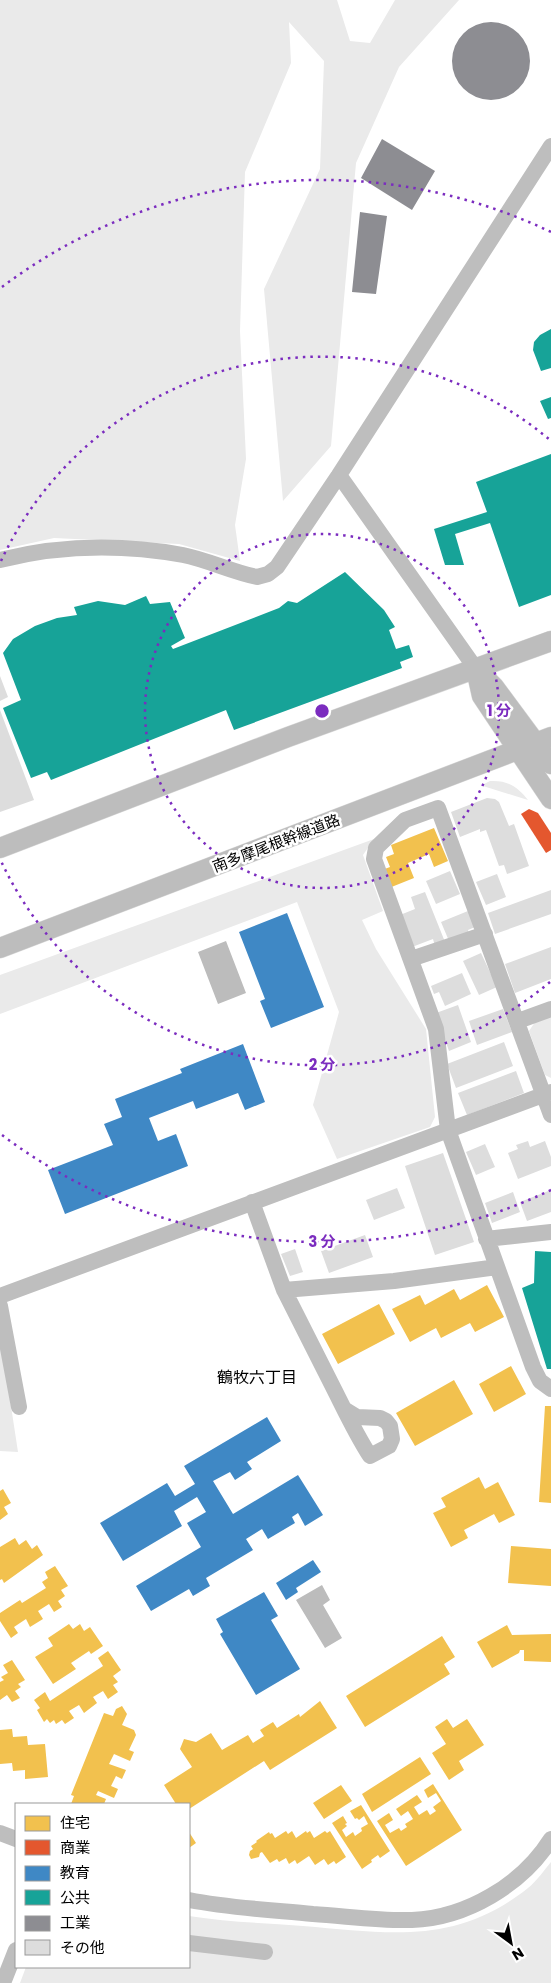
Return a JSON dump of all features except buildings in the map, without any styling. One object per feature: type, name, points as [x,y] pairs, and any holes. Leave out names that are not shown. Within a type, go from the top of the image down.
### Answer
[{"type":"main road","points":[[0,848],[278,741],[551,641]]},
{"type":"main road","points":[[476,670],[494,686],[544,740],[551,764]]},
{"type":"main road","points":[[476,670],[482,696],[551,799]]},
{"type":"main road","name":"南多摩尾根幹線道路","points":[[0,948],[544,740]]},
{"type":"street","points":[[0,560],[51,550],[88,547],[136,548],[185,555],[257,577],[268,574],[277,567],[339,475],[551,146]]},
{"type":"street","points":[[339,475],[476,670]]},
{"type":"street","points":[[551,1114],[547,1093],[438,808],[405,820],[376,848],[374,860],[436,1029],[448,1130],[533,1367],[540,1381],[551,1389]]},
{"type":"street","points":[[411,960],[485,934]]},
{"type":"street","points":[[518,1021],[551,1008]]},
{"type":"street","points":[[0,1296],[547,1093]]},
{"type":"street","points":[[252,1202],[284,1290],[344,1409]]},
{"type":"street","points":[[486,1239],[551,1232]]},
{"type":"street","points":[[284,1290],[394,1281],[497,1268]]},
{"type":"street","points":[[0,1306],[19,1407]]},
{"type":"street","points":[[0,1833],[15,1840]]},
{"type":"street","points":[[190,1900],[222,1906],[384,1919],[413,1920],[441,1917],[464,1909],[502,1889],[534,1862],[551,1839]]},
{"type":"street","points":[[190,1943],[265,1952]]},
{"type":"street","points":[[3,1983],[15,1953]]},
{"type":"shaded area","points":[[0,0],[337,0],[350,41],[370,43],[395,0],[459,0],[399,67],[356,163],[331,446],[283,501],[264,289],[320,169],[324,61],[289,22],[291,63],[245,172],[240,331],[246,459],[235,525],[240,561],[179,544],[54,538],[0,550]]},
{"type":"shaded area","points":[[490,781],[512,785],[528,800],[483,786]]},
{"type":"shaded area","points":[[374,839],[363,855],[383,911],[362,920],[376,949],[426,1029],[435,1117],[430,1127],[337,1159],[313,1105],[339,1012],[297,902],[0,1014],[0,975]]},
{"type":"shaded area","points":[[226,941],[246,993],[218,1004],[198,952]]},
{"type":"shaded area","points":[[551,1016],[551,1078],[545,1075],[529,1031],[535,1022]]},
{"type":"shaded area","points":[[0,1334],[18,1452],[0,1451]]},
{"type":"shaded area","points":[[322,1585],[330,1600],[323,1605],[342,1638],[325,1648],[296,1600]]},
{"type":"shaded area","points":[[551,1862],[551,1983],[20,1983],[26,1968],[190,1968],[190,1916],[364,1931],[420,1931],[447,1927],[474,1919],[501,1907],[528,1888]]},
{"type":"district","name":"鶴牧六丁目","points":[[257,1377]]}]
